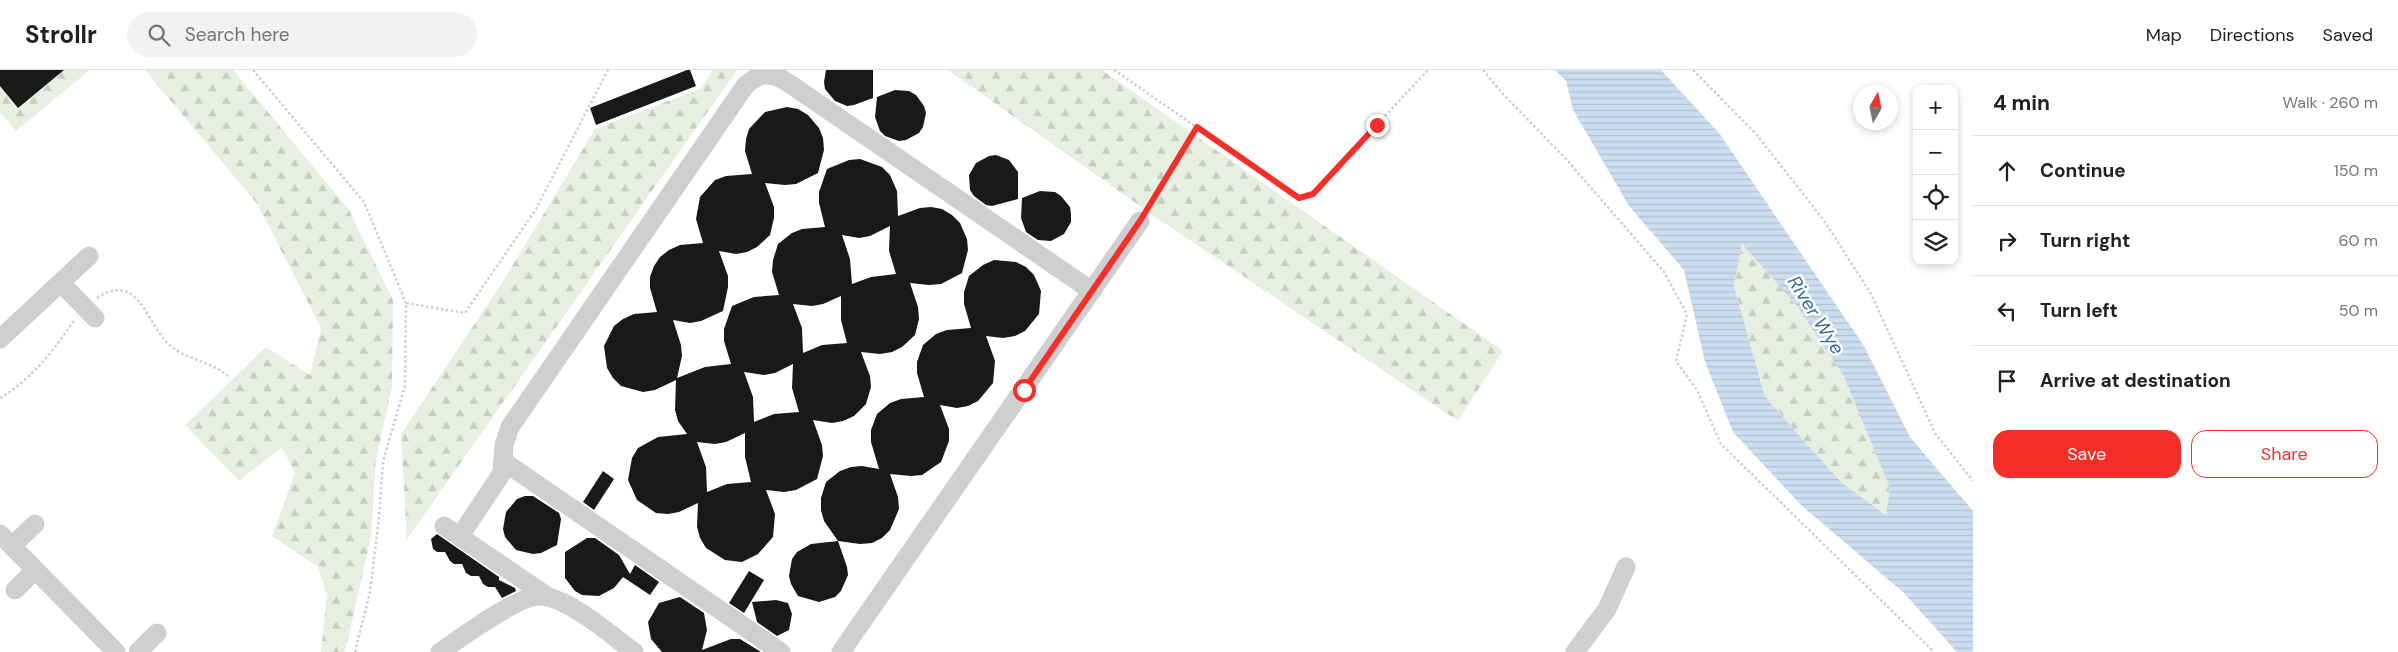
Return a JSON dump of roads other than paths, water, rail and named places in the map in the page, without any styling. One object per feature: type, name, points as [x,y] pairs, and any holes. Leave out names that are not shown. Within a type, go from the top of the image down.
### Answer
[{"type":"street","points":[[460,536],[502,473],[504,445],[510,427],[745,86],[758,75],[774,74],[784,80],[1092,291]]},
{"type":"street","points":[[841,652],[1140,221]]},
{"type":"street","points":[[0,340],[89,256]]},
{"type":"street","points":[[61,283],[91,313]]},
{"type":"street","points":[[503,461],[781,652]]},
{"type":"street","points":[[35,524],[6,540],[116,652]]},
{"type":"street","points":[[444,526],[550,598]]},
{"type":"street","points":[[1576,652],[1607,608],[1626,567]]},
{"type":"street","points":[[15,590],[35,570]]},
{"type":"street","points":[[440,652],[518,601],[538,596],[566,604],[634,652]]},
{"type":"street","points":[[138,652],[157,633]]},
{"type":"water","name":"River Wye","points":[[1555,70],[1661,70],[1719,133],[1864,346],[1910,437],[1973,511],[1973,652],[1957,652],[1904,593],[1801,505],[1733,432],[1705,362],[1684,270],[1629,206],[1573,110],[1566,81]],"holes":[[[1742,244],[1797,306],[1843,375],[1890,488],[1886,515],[1842,483],[1765,397],[1734,286]]]}]
